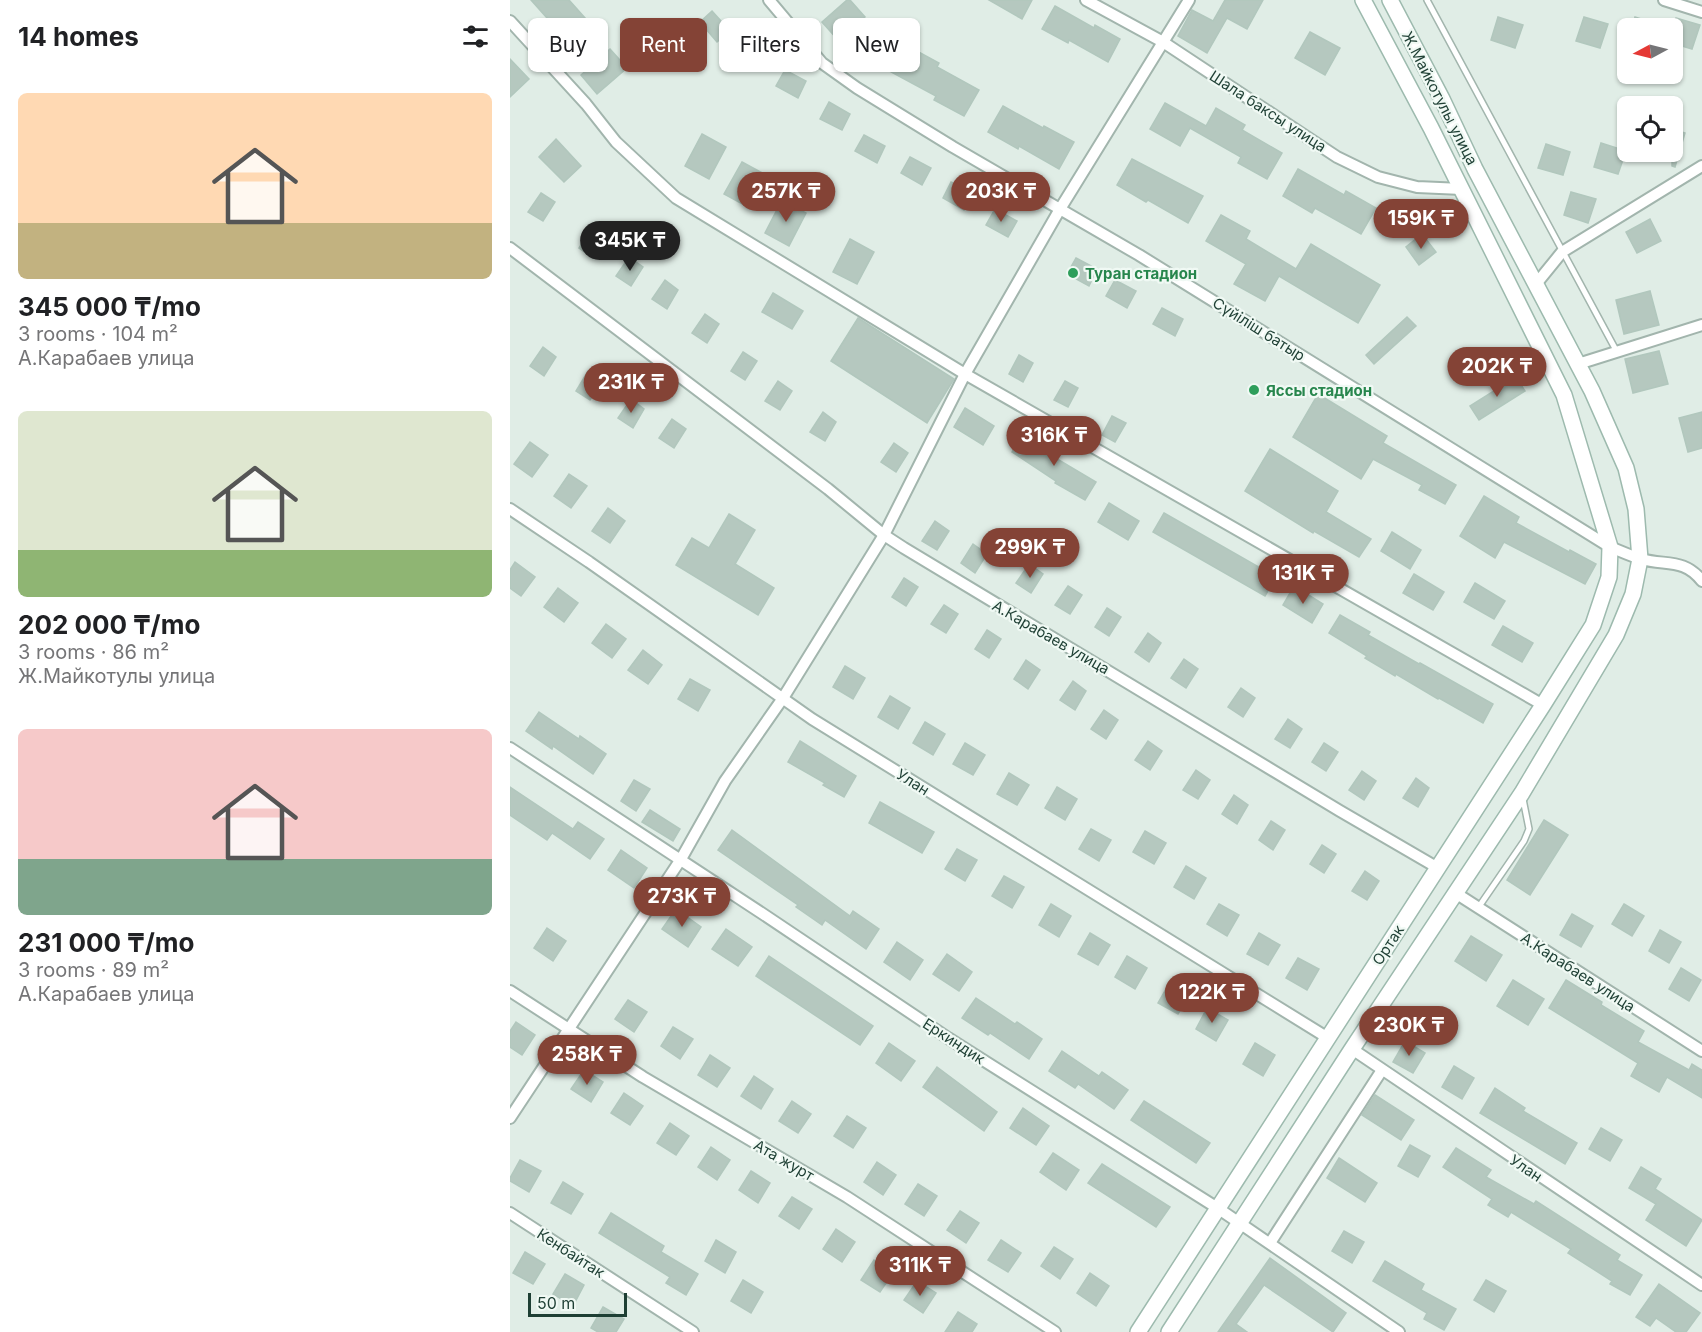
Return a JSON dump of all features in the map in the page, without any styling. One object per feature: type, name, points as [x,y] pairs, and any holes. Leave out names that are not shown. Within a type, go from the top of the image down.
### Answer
[{"type":"street","name":"Сүйіліш батыр","points":[[769,0],[822,63],[953,147],[1139,255],[1610,547],[1640,559],[1698,569]]},
{"type":"street","name":"Шала баксы улица","points":[[1086,0],[1163,42],[1337,157],[1378,177],[1417,187],[1462,189]]},
{"type":"street","points":[[510,1118],[681,859],[725,781],[783,698],[884,535],[965,374],[1060,209],[1189,0]]},
{"type":"street","points":[[1366,5],[1389,0]]},
{"type":"street","name":"Ж.Майкотулы улица","points":[[1389,0],[1593,391],[1626,468],[1636,509],[1640,559]]},
{"type":"street","points":[[1664,0],[1702,12]]},
{"type":"street","name":"Ж.Майкотулы улица","points":[[1366,5],[1462,189],[1563,395],[1610,547]]},
{"type":"street","points":[[510,21],[586,104],[616,142],[676,198],[965,374],[1543,705]]},
{"type":"street","points":[[1536,284],[1562,252],[1702,166]]},
{"type":"street","name":"А.Карабаев улица","points":[[510,248],[828,489],[884,535],[973,591],[1438,868]]},
{"type":"street","points":[[1578,364],[1702,325]]},
{"type":"street","name":"Улан","points":[[510,509],[812,719],[1328,1038]]},
{"type":"street","name":"Ортак","points":[[1138,1332],[1593,626],[1609,577],[1610,547]]},
{"type":"street","name":"Ортак","points":[[1169,1332],[1454,892],[1522,793],[1616,635],[1633,594],[1640,559]]},
{"type":"street","points":[[1698,569],[1702,580]]},
{"type":"street","name":"Еркиндик","points":[[510,748],[681,859],[948,1038],[1239,1222],[1399,1332]]},
{"type":"street","name":"А.Карабаев улица","points":[[1454,892],[1702,1051]]},
{"type":"street","name":"Ата журт","points":[[510,991],[643,1077],[847,1197],[1055,1332]]},
{"type":"street","name":"Улан","points":[[1352,1049],[1702,1285]]},
{"type":"street","points":[[1270,1243],[1382,1070]]},
{"type":"street","name":"Кенбайтак","points":[[510,1213],[693,1332]]},
{"type":"lane","points":[[1426,0],[1617,352]]},
{"type":"lane","points":[[1478,908],[1524,841],[1529,830],[1522,793]]},
{"type":"building","points":[[531,0],[569,0],[585,18],[547,18]]},
{"type":"building","points":[[847,0],[850,0],[865,17],[833,18],[833,34],[822,22]]},
{"type":"building","points":[[989,0],[1032,0],[1022,19]]},
{"type":"building","points":[[1225,0],[1263,0],[1247,29],[1227,18],[1207,53],[1178,36],[1192,10],[1213,21]]},
{"type":"building","points":[[1055,6],[1094,28],[1095,25],[1120,39],[1108,62],[1069,40],[1068,43],[1042,29]]},
{"type":"building","points":[[712,11],[719,19],[719,40],[717,42],[707,30],[707,18],[704,18]]},
{"type":"building","points":[[1498,17],[1523,25],[1515,48],[1491,40]]},
{"type":"building","points":[[1584,17],[1608,24],[1600,48],[1576,41]]},
{"type":"building","points":[[1683,20],[1700,25],[1692,49],[1683,46]]},
{"type":"building","points":[[1310,32],[1340,48],[1325,75],[1295,58]]},
{"type":"building","points":[[610,49],[620,60],[620,72],[622,72],[597,94],[581,75],[584,72],[608,72],[608,51]]},
{"type":"building","points":[[920,53],[939,63],[937,67],[979,90],[964,116],[934,100],[936,96],[891,72],[920,72]]},
{"type":"building","points":[[510,59],[529,79],[510,97]]},
{"type":"building","points":[[784,72],[789,72],[806,81],[798,98],[776,86]]},
{"type":"building","points":[[829,102],[850,114],[842,130],[820,119]]},
{"type":"building","points":[[1165,103],[1206,126],[1216,108],[1245,125],[1242,130],[1282,153],[1267,179],[1238,163],[1241,157],[1190,128],[1180,146],[1150,129]]},
{"type":"building","points":[[1003,106],[1074,142],[1059,169],[1019,146],[1018,149],[988,132]]},
{"type":"building","points":[[702,134],[726,147],[709,179],[685,166]]},
{"type":"building","points":[[864,135],[885,146],[877,163],[855,151]]},
{"type":"building","points":[[556,139],[581,166],[564,182],[539,157]]},
{"type":"building","points":[[1601,143],[1617,148],[1617,162],[1622,162],[1618,174],[1594,167]]},
{"type":"building","points":[[1546,144],[1570,152],[1563,175],[1538,168]]},
{"type":"building","points":[[910,157],[931,168],[922,185],[901,173]]},
{"type":"building","points":[[1132,159],[1203,196],[1188,223],[1117,185]]},
{"type":"building","points":[[742,162],[766,175],[748,207],[724,194]]},
{"type":"building","points":[[1298,169],[1344,195],[1346,191],[1376,208],[1361,234],[1315,208],[1312,213],[1283,196]]},
{"type":"building","points":[[951,182],[973,193],[964,210],[943,198]]},
{"type":"building","points":[[1571,192],[1596,199],[1588,223],[1564,215]]},
{"type":"building","points":[[541,193],[555,202],[543,221],[528,212]]},
{"type":"building","points":[[782,200],[806,213],[789,246],[765,233]]},
{"type":"building","points":[[995,209],[1017,221],[1008,237],[986,225]]},
{"type":"building","points":[[1221,215],[1250,231],[1246,239],[1296,269],[1311,244],[1380,285],[1358,323],[1279,276],[1265,301],[1234,284],[1246,264],[1206,241]]},
{"type":"building","points":[[1650,219],[1661,241],[1637,253],[1626,232]]},
{"type":"building","points":[[591,229],[605,239],[593,258],[579,248]]},
{"type":"building","points":[[1422,234],[1436,252],[1419,265],[1406,247]]},
{"type":"building","points":[[850,239],[874,252],[857,284],[833,272]]},
{"type":"building","points":[[629,257],[643,267],[631,286],[616,276]]},
{"type":"building","points":[[1076,258],[1097,269],[1089,286],[1067,274]]},
{"type":"building","points":[[665,280],[678,290],[667,309],[652,299]]},
{"type":"building","points":[[1115,280],[1136,291],[1127,308],[1106,296]]},
{"type":"building","points":[[1650,291],[1659,325],[1624,334],[1616,300]]},
{"type":"building","points":[[773,293],[803,311],[792,329],[762,312]]},
{"type":"building","points":[[1162,308],[1183,319],[1175,336],[1153,324]]},
{"type":"building","points":[[705,314],[719,324],[707,343],[692,333]]},
{"type":"building","points":[[1407,317],[1416,326],[1374,364],[1366,355]]},
{"type":"building","points":[[858,318],[954,379],[927,423],[831,361]]},
{"type":"building","points":[[543,347],[556,357],[544,376],[530,366]]},
{"type":"building","points":[[1659,351],[1668,384],[1633,393],[1625,359]]},
{"type":"building","points":[[743,352],[757,361],[745,380],[731,371]]},
{"type":"building","points":[[1019,355],[1033,363],[1023,382],[1009,374]]},
{"type":"building","points":[[588,371],[602,381],[590,400],[576,391]]},
{"type":"building","points":[[1516,377],[1525,391],[1479,420],[1470,406]]},
{"type":"building","points":[[778,381],[792,391],[780,410],[765,401]]},
{"type":"building","points":[[1065,381],[1078,388],[1068,407],[1054,400]]},
{"type":"building","points":[[1318,394],[1387,436],[1383,443],[1456,485],[1445,504],[1419,490],[1422,485],[1373,459],[1361,479],[1293,437]]},
{"type":"building","points":[[631,399],[644,409],[633,428],[618,418]]},
{"type":"building","points":[[965,408],[994,426],[983,445],[954,427]]},
{"type":"building","points":[[823,412],[836,422],[825,441],[810,432]]},
{"type":"building","points":[[1702,412],[1702,448],[1688,452],[1679,418]]},
{"type":"building","points":[[1112,416],[1126,423],[1115,442],[1102,435]]},
{"type":"building","points":[[672,419],[686,429],[674,448],[659,438]]},
{"type":"building","points":[[1024,434],[1054,454],[1052,456],[1096,482],[1085,500],[1055,483],[1056,481],[1012,452]]},
{"type":"building","points":[[530,442],[548,455],[532,477],[514,464]]},
{"type":"building","points":[[894,443],[908,453],[896,472],[881,462]]},
{"type":"building","points":[[1270,449],[1338,491],[1326,512],[1371,539],[1359,557],[1314,531],[1313,533],[1245,491]]},
{"type":"building","points":[[569,474],[587,486],[571,508],[554,496]]},
{"type":"building","points":[[1484,496],[1519,517],[1516,523],[1596,564],[1585,584],[1504,542],[1495,558],[1460,536]]},
{"type":"building","points":[[1109,503],[1139,521],[1128,540],[1098,522]]},
{"type":"building","points":[[608,508],[625,521],[610,543],[592,531]]},
{"type":"building","points":[[1164,513],[1276,577],[1265,596],[1153,532]]},
{"type":"building","points":[[729,514],[755,530],[735,564],[774,588],[758,615],[676,565],[692,538],[709,548]]},
{"type":"building","points":[[935,521],[949,531],[937,550],[922,541]]},
{"type":"building","points":[[1392,532],[1421,550],[1410,569],[1381,551]]},
{"type":"building","points":[[973,544],[987,554],[975,573],[961,563]]},
{"type":"building","points":[[515,562],[535,577],[521,596],[510,588],[510,570]]},
{"type":"building","points":[[1029,564],[1043,574],[1031,593],[1016,583]]},
{"type":"building","points":[[1414,574],[1444,592],[1433,610],[1403,593]]},
{"type":"building","points":[[904,578],[918,587],[906,606],[892,597]]},
{"type":"building","points":[[1475,583],[1505,601],[1494,619],[1464,602]]},
{"type":"building","points":[[1068,586],[1082,595],[1070,614],[1055,605]]},
{"type":"building","points":[[1294,586],[1323,604],[1312,623],[1283,605]]},
{"type":"building","points":[[558,588],[578,603],[564,622],[544,607]]},
{"type":"building","points":[[944,605],[958,614],[946,633],[931,624]]},
{"type":"building","points":[[1107,608],[1121,617],[1109,636],[1095,627]]},
{"type":"building","points":[[1340,615],[1370,632],[1368,635],[1493,704],[1483,723],[1396,674],[1395,676],[1329,633]]},
{"type":"building","points":[[606,624],[626,639],[612,658],[592,643]]},
{"type":"building","points":[[1503,626],[1533,643],[1522,662],[1492,645]]},
{"type":"building","points":[[987,630],[1001,639],[989,658],[975,649]]},
{"type":"building","points":[[1148,633],[1161,643],[1149,662],[1135,652]]},
{"type":"building","points":[[643,650],[662,665],[648,684],[628,670]]},
{"type":"building","points":[[1184,659],[1198,669],[1186,688],[1171,678]]},
{"type":"building","points":[[1026,660],[1040,670],[1028,689],[1014,679]]},
{"type":"building","points":[[845,666],[865,678],[853,699],[833,687]]},
{"type":"building","points":[[690,679],[710,690],[698,711],[678,699]]},
{"type":"building","points":[[1073,681],[1086,691],[1075,710],[1060,700]]},
{"type":"building","points":[[1241,688],[1255,698],[1243,717],[1228,707]]},
{"type":"building","points":[[890,696],[910,708],[898,729],[878,717]]},
{"type":"building","points":[[1104,710],[1118,720],[1106,739],[1091,729]]},
{"type":"building","points":[[539,712],[606,754],[593,774],[553,746],[552,749],[526,731]]},
{"type":"building","points":[[1288,719],[1302,729],[1290,748],[1275,739]]},
{"type":"building","points":[[925,722],[945,734],[933,755],[913,743]]},
{"type":"building","points":[[800,741],[856,776],[844,797],[823,785],[825,783],[788,762]]},
{"type":"building","points":[[1148,741],[1162,751],[1150,770],[1135,760]]},
{"type":"building","points":[[965,743],[985,755],[973,775],[953,764]]},
{"type":"building","points":[[1324,743],[1338,752],[1326,771],[1312,762]]},
{"type":"building","points":[[1196,770],[1210,780],[1198,799],[1183,790]]},
{"type":"building","points":[[1362,771],[1376,781],[1364,800],[1349,790]]},
{"type":"building","points":[[1009,773],[1029,785],[1017,805],[997,794]]},
{"type":"building","points":[[1416,778],[1429,788],[1418,807],[1403,798]]},
{"type":"building","points":[[634,780],[650,789],[636,811],[621,801]]},
{"type":"building","points":[[510,787],[573,829],[578,822],[604,839],[590,859],[552,833],[547,840],[510,815]]},
{"type":"building","points":[[1057,787],[1077,799],[1065,820],[1045,808]]},
{"type":"building","points":[[1234,795],[1248,805],[1237,824],[1222,814]]},
{"type":"building","points":[[880,802],[934,832],[922,853],[869,823]]},
{"type":"building","points":[[650,810],[680,829],[673,841],[642,822]]},
{"type":"building","points":[[1544,820],[1568,835],[1530,895],[1507,880]]},
{"type":"building","points":[[1271,821],[1285,830],[1273,850],[1259,840]]},
{"type":"building","points":[[1091,829],[1111,840],[1099,861],[1079,849]]},
{"type":"building","points":[[732,830],[850,916],[853,911],[879,929],[866,949],[825,920],[822,925],[796,907],[798,905],[718,850]]},
{"type":"building","points":[[1145,831],[1166,843],[1154,864],[1133,852]]},
{"type":"building","points":[[1322,845],[1336,854],[1324,873],[1310,864]]},
{"type":"building","points":[[957,849],[977,860],[965,881],[945,869]]},
{"type":"building","points":[[621,850],[647,868],[634,888],[608,870]]},
{"type":"building","points":[[1186,866],[1206,878],[1194,899],[1174,887]]},
{"type":"building","points":[[1365,871],[1379,881],[1367,900],[1352,891]]},
{"type":"building","points":[[1004,876],[1024,887],[1012,908],[992,896]]},
{"type":"building","points":[[1051,904],[1071,916],[1059,937],[1039,925]]},
{"type":"building","points":[[1219,904],[1239,915],[1227,936],[1207,924]]},
{"type":"building","points":[[1624,904],[1644,916],[1632,936],[1612,924]]},
{"type":"building","points":[[676,909],[701,927],[688,947],[662,929]]},
{"type":"building","points":[[1572,914],[1593,926],[1581,947],[1560,935]]},
{"type":"building","points":[[547,928],[566,941],[553,961],[534,948]]},
{"type":"building","points":[[726,929],[752,947],[738,966],[712,949]]},
{"type":"building","points":[[1660,930],[1681,942],[1669,963],[1649,951]]},
{"type":"building","points":[[1090,933],[1110,945],[1098,965],[1078,954]]},
{"type":"building","points":[[1259,933],[1280,945],[1268,965],[1247,954]]},
{"type":"building","points":[[1471,936],[1502,955],[1486,981],[1455,961]]},
{"type":"building","points":[[897,942],[923,960],[910,980],[884,962]]},
{"type":"building","points":[[947,954],[972,972],[959,991],[933,974]]},
{"type":"building","points":[[769,956],[873,1026],[860,1045],[756,976]]},
{"type":"building","points":[[1127,956],[1147,968],[1135,989],[1115,977]]},
{"type":"building","points":[[1298,958],[1319,969],[1307,990],[1286,978]]},
{"type":"building","points":[[1681,968],[1701,980],[1689,1001],[1669,989]]},
{"type":"building","points":[[1513,980],[1544,999],[1528,1025],[1497,1006]]},
{"type":"building","points":[[1566,980],[1644,1031],[1638,1042],[1689,1070],[1692,1064],[1702,1070],[1702,1098],[1667,1077],[1659,1092],[1631,1076],[1638,1063],[1549,1008]]},
{"type":"building","points":[[1170,982],[1190,994],[1178,1014],[1158,1003]]},
{"type":"building","points":[[976,998],[1042,1039],[1029,1059],[990,1033],[988,1035],[962,1018]]},
{"type":"building","points":[[628,1000],[647,1012],[634,1032],[615,1019]]},
{"type":"building","points":[[1207,1008],[1228,1020],[1216,1041],[1196,1029]]},
{"type":"building","points":[[516,1022],[535,1035],[522,1055],[510,1047],[510,1031]]},
{"type":"building","points":[[673,1027],[693,1039],[680,1059],[661,1046]]},
{"type":"building","points":[[1405,1041],[1425,1053],[1413,1073],[1393,1062]]},
{"type":"building","points":[[889,1043],[915,1061],[901,1081],[876,1063]]},
{"type":"building","points":[[1255,1043],[1275,1055],[1263,1076],[1243,1064]]},
{"type":"building","points":[[1062,1051],[1099,1076],[1102,1072],[1128,1090],[1114,1109],[1078,1084],[1075,1088],[1049,1071]]},
{"type":"building","points":[[710,1055],[730,1068],[717,1087],[698,1075]]},
{"type":"building","points":[[1454,1066],[1474,1078],[1462,1099],[1442,1087]]},
{"type":"building","points":[[937,1067],[997,1112],[984,1131],[923,1087]]},
{"type":"building","points":[[584,1070],[603,1082],[591,1102],[571,1089]]},
{"type":"building","points":[[754,1076],[773,1089],[761,1109],[741,1096]]},
{"type":"building","points":[[1495,1088],[1525,1108],[1523,1111],[1577,1143],[1565,1164],[1480,1113]]},
{"type":"building","points":[[624,1093],[643,1106],[630,1125],[611,1113]]},
{"type":"building","points":[[1375,1095],[1414,1120],[1401,1140],[1362,1115]]},
{"type":"building","points":[[792,1101],[811,1114],[798,1133],[779,1121]]},
{"type":"building","points":[[1144,1101],[1210,1143],[1196,1163],[1131,1120]]},
{"type":"building","points":[[1023,1108],[1049,1126],[1036,1145],[1010,1128]]},
{"type":"building","points":[[847,1116],[866,1128],[853,1148],[834,1136]]},
{"type":"building","points":[[670,1123],[689,1136],[676,1155],[657,1143]]},
{"type":"building","points":[[1601,1128],[1622,1140],[1610,1161],[1589,1149]]},
{"type":"building","points":[[1410,1145],[1430,1156],[1418,1177],[1398,1166]]},
{"type":"building","points":[[711,1147],[730,1160],[717,1180],[698,1167]]},
{"type":"building","points":[[1456,1148],[1491,1170],[1486,1177],[1534,1204],[1536,1201],[1620,1255],[1617,1260],[1642,1275],[1630,1295],[1610,1284],[1612,1281],[1568,1253],[1571,1249],[1511,1212],[1508,1217],[1488,1205],[1492,1199],[1443,1167]]},
{"type":"building","points":[[1053,1153],[1079,1170],[1066,1190],[1040,1172]]},
{"type":"building","points":[[1339,1158],[1377,1183],[1365,1202],[1327,1178]]},
{"type":"building","points":[[520,1160],[541,1171],[529,1192],[510,1181]]},
{"type":"building","points":[[877,1162],[896,1175],[883,1195],[864,1182]]},
{"type":"building","points":[[1102,1164],[1170,1207],[1156,1227],[1088,1183]]},
{"type":"building","points":[[1641,1167],[1661,1179],[1655,1189],[1702,1220],[1686,1246],[1646,1220],[1656,1204],[1629,1188]]},
{"type":"building","points":[[751,1171],[770,1183],[758,1203],[739,1190]]},
{"type":"building","points":[[563,1182],[583,1194],[571,1214],[551,1203]]},
{"type":"building","points":[[918,1184],[937,1196],[924,1216],[905,1204]]},
{"type":"building","points":[[792,1197],[812,1209],[799,1229],[779,1216]]},
{"type":"building","points":[[960,1211],[979,1223],[966,1243],[947,1230]]},
{"type":"building","points":[[611,1213],[664,1246],[661,1252],[698,1274],[686,1295],[666,1283],[670,1277],[599,1233]]},
{"type":"building","points":[[836,1229],[855,1242],[842,1262],[823,1249]]},
{"type":"building","points":[[1344,1231],[1364,1242],[1352,1263],[1332,1251]]},
{"type":"building","points":[[716,1240],[736,1252],[725,1273],[705,1261]]},
{"type":"building","points":[[1001,1240],[1021,1253],[1008,1272],[988,1260]]},
{"type":"building","points":[[1054,1247],[1073,1259],[1060,1279],[1041,1266]]},
{"type":"building","points":[[525,1252],[545,1264],[533,1284],[513,1273]]},
{"type":"building","points":[[1270,1258],[1346,1313],[1333,1332],[1264,1285],[1236,1324],[1247,1332],[1218,1332]]},
{"type":"building","points":[[874,1260],[893,1273],[880,1292],[861,1280]]},
{"type":"building","points":[[1385,1261],[1424,1284],[1421,1290],[1456,1309],[1444,1330],[1424,1319],[1427,1313],[1373,1281]]},
{"type":"building","points":[[1090,1273],[1109,1286],[1096,1306],[1077,1293]]},
{"type":"building","points":[[565,1274],[584,1285],[573,1306],[553,1294]]},
{"type":"building","points":[[743,1280],[763,1292],[751,1313],[731,1301]]},
{"type":"building","points":[[1486,1280],[1506,1291],[1494,1312],[1474,1300]]},
{"type":"building","points":[[917,1281],[936,1293],[923,1313],[904,1300]]},
{"type":"building","points":[[1659,1284],[1700,1313],[1686,1332],[1676,1332],[1656,1318],[1650,1326],[1636,1317]]},
{"type":"building","points":[[603,1307],[624,1319],[616,1332],[598,1332],[591,1328]]},
{"type":"building","points":[[958,1312],[977,1324],[972,1332],[945,1332]]},
{"type":"place","name":"Туран стадион","points":[[1073,273]]},
{"type":"place","name":"Яссы стадион","points":[[1254,390]]}]
